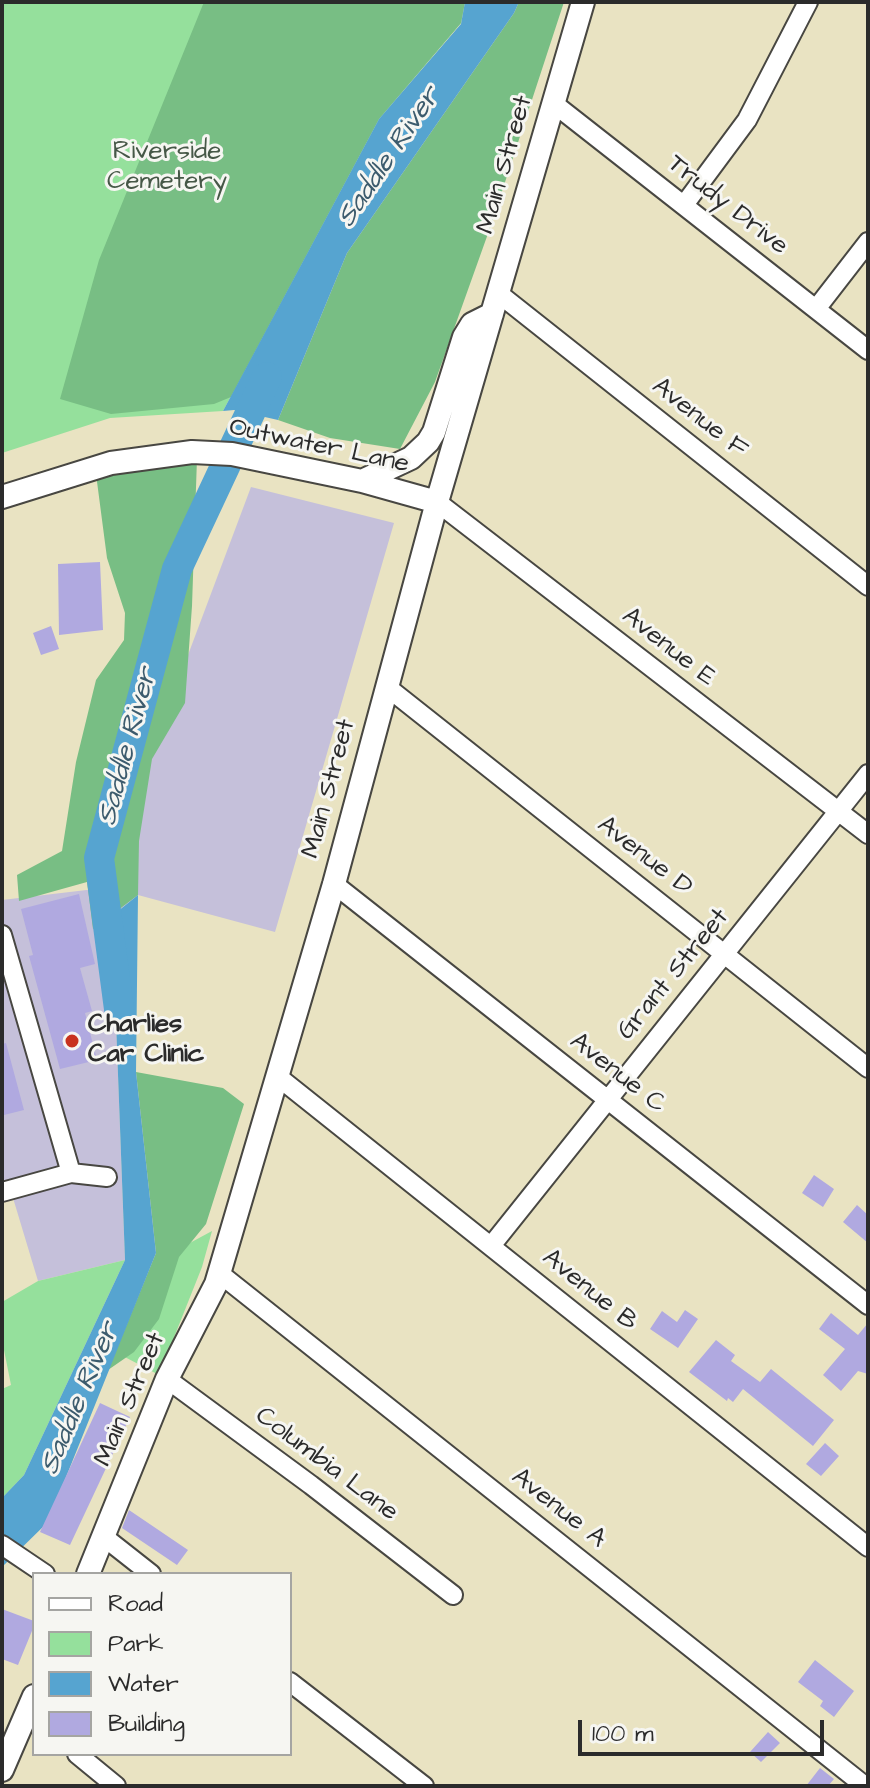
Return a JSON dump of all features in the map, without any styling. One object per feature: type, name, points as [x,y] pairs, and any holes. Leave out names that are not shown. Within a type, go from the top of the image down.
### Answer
[{"type":"street","name":"Main Street","points":[[89,1572],[167,1379],[216,1284],[334,884],[437,502],[583,2]]},
{"type":"street","points":[[684,205],[747,120],[808,2]]},
{"type":"street","name":"Trudy Drive","points":[[553,103],[868,350]]},
{"type":"street","points":[[816,309],[868,242]]},
{"type":"street","points":[[362,481],[411,458],[428,442],[434,432],[464,337],[472,324],[495,304]]},
{"type":"street","name":"Avenue F","points":[[495,304],[868,586]]},
{"type":"street","name":"Outwater Lane","points":[[2,497],[111,463],[192,452],[232,454],[362,481],[437,502]]},
{"type":"street","name":"Avenue E","points":[[437,502],[868,834]]},
{"type":"street","name":"Avenue D","points":[[387,687],[868,1068]]},
{"type":"street","name":"Grant Street","points":[[491,1246],[868,774]]},
{"type":"street","name":"Avenue C","points":[[334,884],[868,1305]]},
{"type":"street","points":[[2,935],[71,1173]]},
{"type":"street","name":"Avenue B","points":[[277,1076],[868,1547]]},
{"type":"street","points":[[2,1192],[71,1173],[107,1177]]},
{"type":"street","name":"Avenue A","points":[[219,1273],[865,1786]]},
{"type":"street","name":"Columbia Lane","points":[[167,1379],[453,1595]]},
{"type":"street","points":[[104,1537],[148,1572]]},
{"type":"street","points":[[2,1545],[42,1572]]},
{"type":"street","points":[[292,1684],[424,1786]]},
{"type":"street","points":[[2,1770],[31,1709]]},
{"type":"street","points":[[79,1756],[116,1786]]},
{"type":"shaded area","points":[[251,487],[394,523],[275,932],[138,895],[112,916],[125,1260],[38,1281],[10,1188],[2,1189],[2,900],[112,887],[164,719]]},
{"type":"green space","name":"Riverside Cemetery","points":[[2,2],[465,2],[461,23],[379,119],[223,411],[110,418],[2,453]]},
{"type":"green space","name":"Riverside Cemetery","points":[[204,2],[465,2],[461,23],[379,119],[231,397],[214,404],[111,414],[60,399],[99,260]]},
{"type":"green space","points":[[519,2],[564,2],[490,228],[435,382],[400,449],[330,438],[278,420],[347,253]]},
{"type":"green space","points":[[197,458],[185,703],[152,759],[139,841],[138,895],[93,929],[87,882],[19,901],[17,875],[62,851],[76,762],[96,680],[124,640],[125,613],[107,558],[96,474]]},
{"type":"green space","points":[[136,1072],[223,1088],[244,1104],[206,1224],[179,1257],[159,1319],[134,1352],[108,1370],[156,1253]]},
{"type":"green space","points":[[212,1231],[202,1267],[159,1375],[121,1355],[175,1251]]},
{"type":"green space","points":[[125,1260],[24,1475],[2,1498],[2,1389],[11,1385],[2,1340],[2,1302],[38,1281]]},
{"type":"water","name":"Saddle River","points":[[465,2],[519,2],[347,253],[278,420],[234,410],[223,411],[379,119],[461,24]]},
{"type":"water","name":"Saddle River","points":[[138,895],[136,1072],[156,1253],[48,1522],[2,1567],[2,1498],[24,1475],[125,1260],[112,916]]},
{"type":"building","points":[[100,562],[103,630],[59,635],[58,564]]},
{"type":"building","points":[[51,626],[59,649],[41,655],[33,633]]},
{"type":"building","points":[[79,894],[95,964],[80,968],[92,1011],[85,1013],[97,1060],[60,1069],[29,956],[33,955],[21,909]]},
{"type":"building","points":[[6,1043],[24,1110],[4,1115],[2,1044]]},
{"type":"building","points":[[814,1175],[834,1189],[823,1207],[802,1193]]},
{"type":"building","points":[[857,1205],[868,1215],[868,1243],[843,1222]]},
{"type":"building","points":[[685,1310],[698,1319],[678,1348],[650,1329],[662,1311],[677,1322]]},
{"type":"building","points":[[831,1313],[858,1335],[868,1323],[868,1374],[858,1371],[841,1391],[823,1375],[845,1349],[819,1329]]},
{"type":"building","points":[[716,1340],[735,1355],[731,1361],[760,1382],[771,1369],[834,1420],[813,1446],[743,1389],[733,1402],[728,1398],[727,1401],[689,1372]]},
{"type":"building","points":[[100,1403],[130,1417],[70,1545],[40,1532]]},
{"type":"building","points":[[825,1443],[839,1456],[821,1476],[806,1464]]},
{"type":"building","points":[[129,1510],[188,1550],[177,1565],[122,1528]]},
{"type":"building","points":[[2,1609],[32,1620],[32,1631],[18,1665],[2,1659]]},
{"type":"building","points":[[815,1660],[854,1691],[834,1717],[820,1706],[823,1701],[798,1682]]},
{"type":"building","points":[[768,1732],[780,1743],[761,1762],[750,1752]]},
{"type":"building","points":[[820,1768],[834,1779],[828,1786],[806,1786]]},
{"type":"waterway","name":"Saddle River","points":[[119,1009],[99,858],[177,569],[267,377]]},
{"type":"place","name":"Charlies Car Clinic","points":[[72,1041]]}]
